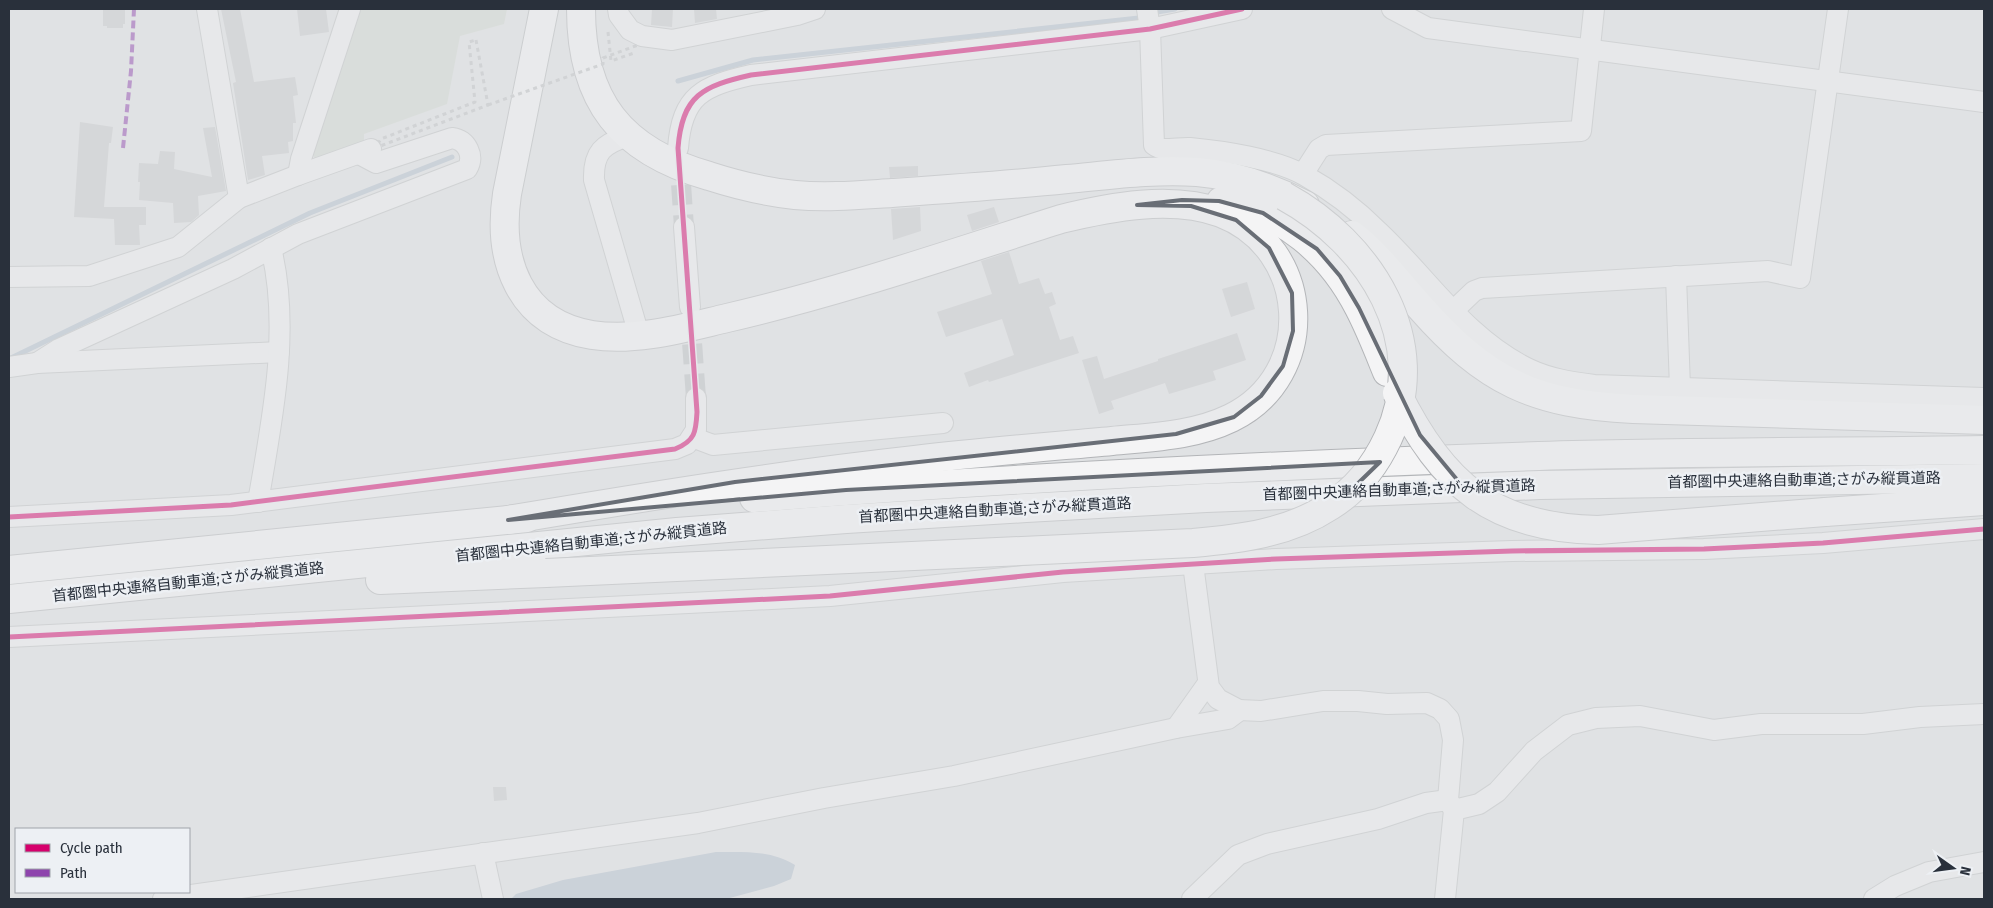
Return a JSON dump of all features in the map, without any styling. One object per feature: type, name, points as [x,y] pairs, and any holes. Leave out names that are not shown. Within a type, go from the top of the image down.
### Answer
[{"type":"highway","points":[[544,9],[504,214],[506,252],[524,296],[535,308],[561,325],[592,335],[623,337],[698,325],[760,310],[1087,212],[1182,200],[1219,201],[1234,203],[1263,213],[1290,227],[1317,249],[1340,276],[1359,308],[1387,372],[1430,451],[1458,483],[1472,494],[1502,511],[1538,524],[1576,530],[1598,530],[1984,501]]},
{"type":"highway","points":[[581,9],[583,45],[594,86],[603,105],[628,136],[658,157],[690,171],[743,186],[779,193],[811,196],[964,189],[1140,172],[1178,171],[1215,174],[1252,183],[1331,219],[1357,239],[1437,326],[1472,358],[1503,379],[1543,397],[1604,407],[1984,420]]},
{"type":"highway","points":[[18,598],[1193,543],[1268,532],[1290,526],[1310,518],[1349,492],[1364,478],[1375,463],[1393,428],[1399,409],[1403,389],[1403,368],[1402,349],[1392,312],[1384,295],[1365,265],[1330,227],[1314,214],[1284,196]]},
{"type":"highway","points":[[508,520],[745,481],[916,460],[1176,434],[1204,428],[1234,417],[1261,396],[1274,381],[1283,366],[1290,348],[1294,312],[1292,293],[1283,269],[1269,248],[1248,227],[1221,214],[1191,206],[1137,205]]},
{"type":"highway","name":"首都圏中央連絡自動車道;さがみ縦貫道路","points":[[9,570],[508,520],[846,490],[1206,469],[1541,456],[1984,450]]},
{"type":"highway","name":"首都圏中央連絡自動車道;さがみ縦貫道路","points":[[18,598],[677,532],[846,519],[1206,498],[1540,485],[1823,479],[1984,478]]},
{"type":"street","points":[[207,9],[239,198]]},
{"type":"street","points":[[298,175],[301,159],[350,9]]},
{"type":"street","points":[[618,9],[619,15],[630,30],[642,36],[672,40],[796,15],[815,9]]},
{"type":"street","points":[[1147,9],[1150,29],[1154,146],[1160,150],[1189,148],[1263,160],[1303,174],[1359,213],[1380,232],[1453,311],[1487,343],[1528,369],[1556,379],[1594,385],[1984,398]]},
{"type":"street","points":[[678,148],[684,113],[693,100],[726,81],[751,75],[1150,29],[1242,9]]},
{"type":"street","points":[[1392,9],[1428,28],[1984,102]]},
{"type":"street","points":[[1303,174],[1319,149],[1326,145],[1581,131],[1594,9]]},
{"type":"street","points":[[1453,311],[1474,292],[1482,288],[1768,271],[1800,278],[1838,9]]},
{"type":"street","points":[[628,136],[613,140],[603,148],[597,156],[594,180],[639,335]]},
{"type":"street","points":[[9,277],[89,276],[178,247],[239,198],[372,147],[376,163],[452,138],[460,139],[465,144],[470,155],[471,163],[467,170],[298,234],[233,269],[58,348],[37,363]]},
{"type":"street","points":[[684,227],[690,307]]},
{"type":"street","points":[[258,502],[278,379],[278,276],[271,248]]},
{"type":"street","points":[[1676,276],[1680,388]]},
{"type":"street","points":[[9,367],[37,363],[279,352]]},
{"type":"street","points":[[9,517],[221,506],[676,449],[687,444],[696,430],[696,398]]},
{"type":"street","points":[[692,437],[713,445],[943,423]]},
{"type":"street","points":[[9,637],[830,596],[1063,572],[1193,564],[1502,551],[1704,549],[1849,541],[1984,529]]},
{"type":"street","points":[[1193,564],[1208,683],[1218,699],[1240,710],[1261,711],[1323,701],[1358,701],[1387,704],[1427,703],[1440,709],[1449,719],[1453,740],[1451,805],[1444,899]]},
{"type":"street","points":[[1176,728],[1208,683]]},
{"type":"street","points":[[163,899],[698,823],[824,798],[954,776],[1176,728],[1228,719],[1240,710]]},
{"type":"street","points":[[1192,899],[1238,855],[1267,844],[1378,819],[1426,803],[1451,805],[1479,804],[1497,792],[1534,751],[1568,725],[1596,718],[1640,716],[1714,730],[1761,724],[1863,724],[1984,714]]},
{"type":"street","points":[[483,853],[493,899]]},
{"type":"street","points":[[1874,899],[1895,886],[1929,872],[1984,862]]},
{"type":"path","points":[[372,147],[475,102],[469,42],[476,40],[488,106]]},
{"type":"path","points":[[446,120],[603,64],[603,58],[638,45]]},
{"type":"highlighted area","points":[[1182,200],[1219,201],[1263,213],[1317,249],[1340,276],[1359,308],[1420,435],[1464,488],[1349,492],[1380,462],[846,490],[508,520],[735,482],[1176,434],[1234,417],[1261,396],[1283,366],[1293,331],[1292,293],[1269,248],[1236,220],[1191,206],[1137,205]]},
{"type":"shaded area","points":[[358,9],[507,9],[504,24],[460,36],[447,104],[364,134],[364,140],[354,150],[316,161],[313,155]]},
{"type":"water","points":[[716,852],[767,854],[795,865],[791,879],[774,886],[726,899],[511,899],[516,894],[563,880]]},
{"type":"building","points":[[103,9],[125,9],[125,24],[123,24],[123,28],[107,28],[107,26],[103,26]]},
{"type":"building","points":[[221,9],[240,9],[254,82],[295,77],[298,95],[293,96],[296,123],[293,123],[293,141],[288,142],[289,153],[262,156],[265,175],[248,180],[233,83],[236,82]]},
{"type":"building","points":[[297,9],[326,9],[329,32],[300,36]]},
{"type":"building","points":[[652,9],[673,9],[672,27],[651,25]]},
{"type":"building","points":[[694,9],[716,9],[717,19],[695,23]]},
{"type":"building","points":[[80,122],[113,127],[111,143],[109,143],[104,207],[146,207],[146,225],[139,225],[140,245],[115,245],[114,219],[74,217]]},
{"type":"building","points":[[215,127],[226,191],[198,196],[199,215],[191,222],[174,223],[173,203],[139,200],[139,163],[158,164],[160,151],[175,152],[174,169],[212,177],[203,128]]},
{"type":"building","points":[[918,166],[918,176],[890,178],[889,167]]},
{"type":"building","points":[[920,207],[921,231],[893,240],[891,209]]},
{"type":"building","points":[[994,207],[999,222],[972,231],[967,215]]},
{"type":"building","points":[[1009,252],[1019,284],[1039,278],[1045,294],[1052,292],[1056,304],[1049,307],[1060,340],[1073,336],[1079,353],[969,387],[964,373],[1014,355],[1002,319],[946,337],[937,312],[992,294],[981,261]]},
{"type":"building","points":[[1247,282],[1255,309],[1231,317],[1222,289]]},
{"type":"building","points":[[1237,333],[1246,360],[1213,371],[1216,380],[1169,394],[1165,383],[1111,401],[1114,409],[1099,414],[1082,360],[1097,356],[1104,379]]},
{"type":"building","points":[[493,787],[506,787],[507,800],[494,801]]},
{"type":"waterway","points":[[1157,12],[1175,9]]},
{"type":"waterway","points":[[678,81],[753,60],[1139,18]]},
{"type":"waterway","points":[[11,358],[310,213],[452,157]]},
{"type":"tunnel","points":[[679,155],[684,227]]},
{"type":"tunnel","points":[[690,314],[696,398]]},
{"type":"marked path","points":[[123,148],[131,71],[134,9]]},
{"type":"cycle path","points":[[9,517],[231,505],[675,449],[687,443],[693,435],[697,419],[678,148],[684,116],[698,96],[720,84],[751,75],[1150,29],[1242,9]]},
{"type":"cycle path","points":[[9,637],[830,596],[1063,572],[1276,559],[1512,551],[1704,549],[1823,543],[1984,529]]}]
